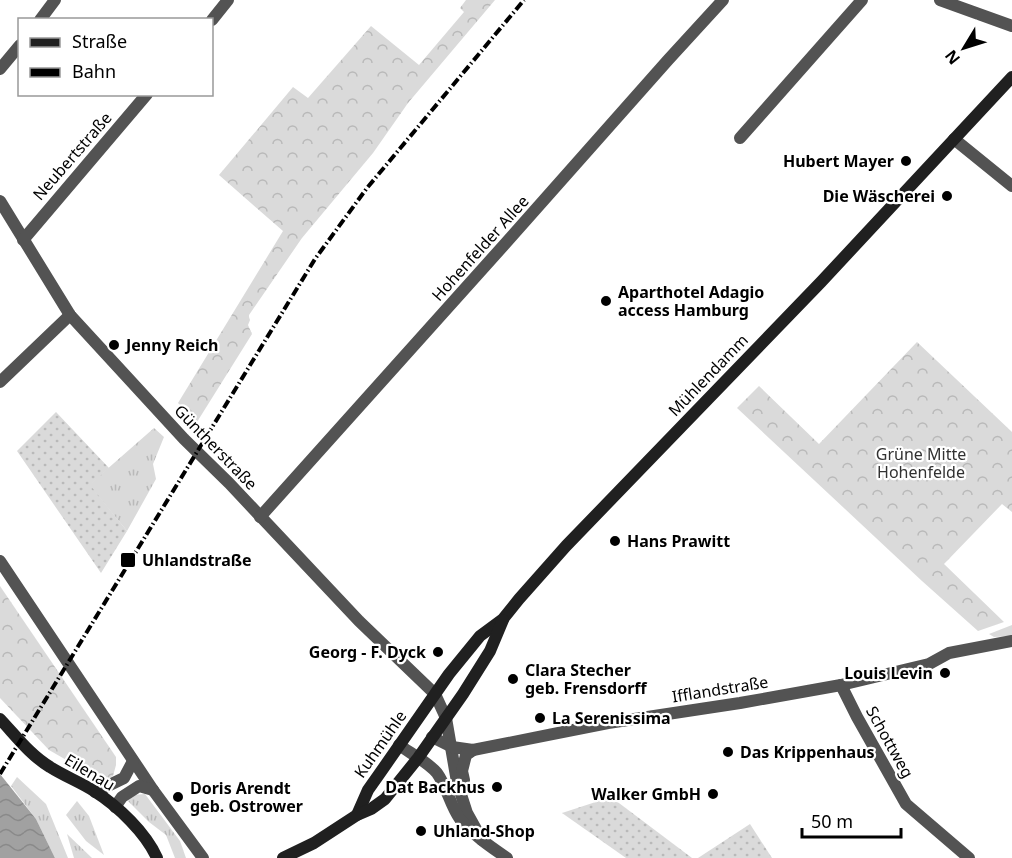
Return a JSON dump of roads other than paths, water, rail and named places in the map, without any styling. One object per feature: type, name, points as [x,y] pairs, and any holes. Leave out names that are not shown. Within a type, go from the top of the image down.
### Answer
[{"type":"main road","name":"Mühlendamm","points":[[435,694],[480,636],[503,619],[566,546],[821,282],[1012,77]]},
{"type":"main road","name":"Mühlendamm","points":[[446,718],[490,651],[503,619]]},
{"type":"main road","name":"Kuhmühle","points":[[357,815],[368,790],[435,694]]},
{"type":"main road","points":[[283,858],[322,838],[385,799],[446,718]]},
{"type":"main road","name":"Eilenau","points":[[0,719],[34,756],[116,807],[144,836],[157,858]]},
{"type":"street","points":[[42,18],[55,0]]},
{"type":"street","points":[[213,19],[228,0]]},
{"type":"street","name":"Hohenfelder Allee","points":[[260,517],[723,0]]},
{"type":"street","points":[[740,138],[862,0]]},
{"type":"street","points":[[940,0],[1012,26]]},
{"type":"street","points":[[0,69],[18,47]]},
{"type":"street","name":"Neubertstraße","points":[[23,240],[145,96]]},
{"type":"street","points":[[954,139],[1012,186]]},
{"type":"street","name":"Güntherstraße","points":[[0,201],[70,315],[359,621],[435,694]]},
{"type":"street","points":[[0,382],[70,315]]},
{"type":"street","points":[[0,561],[153,790],[203,858]]},
{"type":"street","name":"Ifflandstraße","points":[[432,737],[452,747],[473,750],[608,723],[841,685],[929,664],[949,654],[1012,641]]},
{"type":"street","name":"Schottweg","points":[[841,685],[906,804],[969,858]]},
{"type":"street","points":[[435,694],[446,718],[457,782],[467,813],[482,840]]},
{"type":"street","points":[[399,746],[433,768],[461,820],[482,840],[507,858]]},
{"type":"street","points":[[467,813],[469,798],[462,771],[466,755],[473,750]]},
{"type":"street","points":[[95,792],[124,778],[134,761]]},
{"type":"street","points":[[116,807],[122,797],[139,786],[153,790]]},
{"type":"water","points":[[0,774],[36,819],[55,858],[0,858]]},
{"type":"railway","points":[[0,774],[315,259],[367,188],[524,0]]},
{"type":"place","name":"Hubert Mayer","points":[[906,161]]},
{"type":"place","name":"Die Wäscherei","points":[[947,196]]},
{"type":"place","name":"Aparthotel Adagio access Hamburg","points":[[606,301]]},
{"type":"place","name":"Jenny Reich","points":[[114,345]]},
{"type":"place","name":"Hans Prawitt","points":[[615,541]]},
{"type":"place","name":"Uhlandstraße","points":[[128,560]]},
{"type":"place","name":"Georg - F. Dyck","points":[[438,652]]},
{"type":"place","name":"Louis Levin","points":[[945,673]]},
{"type":"place","name":"Clara Stecher geb. Frensdorff","points":[[513,679]]},
{"type":"place","name":"La Serenissima","points":[[540,718]]},
{"type":"place","name":"Das Krippenhaus","points":[[728,752]]},
{"type":"place","name":"Dat Backhus","points":[[497,787]]},
{"type":"place","name":"Walker GmbH","points":[[713,794]]},
{"type":"place","name":"Doris Arendt geb. Ostrower","points":[[178,797]]},
{"type":"place","name":"Uhland-Shop","points":[[421,831]]},
{"type":"park label","name":"Grüne Mitte Hohenfelde","points":[[921,463]]}]
